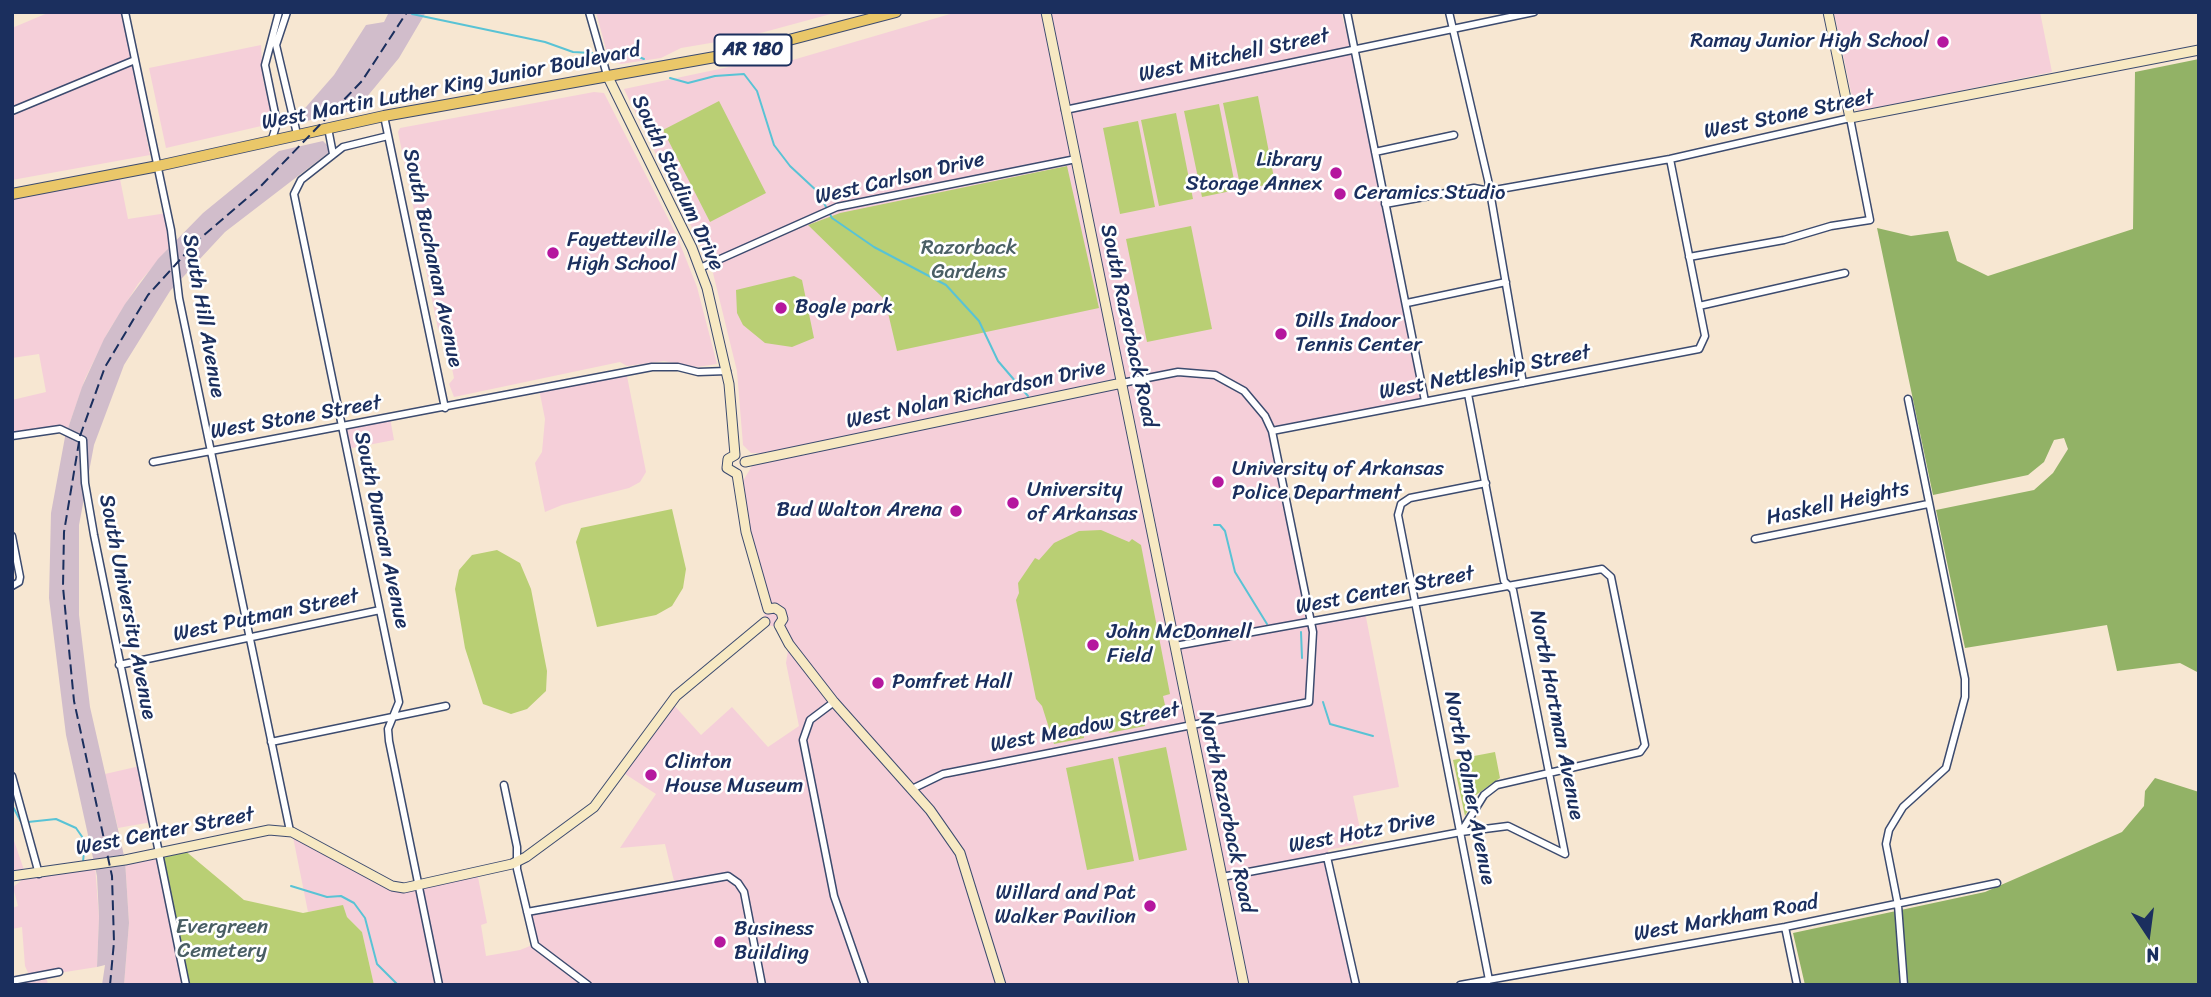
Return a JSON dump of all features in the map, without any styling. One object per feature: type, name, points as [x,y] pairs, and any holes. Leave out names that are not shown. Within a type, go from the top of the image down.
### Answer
[{"type":"main road","name":"West Martin Luther King Junior Boulevard","points":[[12,194],[158,166],[384,116],[771,46],[897,12]]},
{"type":"street","name":"South Hill Avenue","points":[[125,12],[158,166],[179,298],[290,831]]},
{"type":"street","points":[[272,139],[277,123],[265,65],[279,12]]},
{"type":"street","points":[[287,12],[276,45],[297,134]]},
{"type":"street","name":"South Stadium Drive","points":[[589,12],[607,75],[699,268],[727,371],[735,455]]},
{"type":"street","name":"South Razorback Road","points":[[1046,12],[1175,646]]},
{"type":"street","points":[[1347,12],[1425,401]]},
{"type":"street","points":[[1449,12],[1489,191],[1523,383]]},
{"type":"street","name":"West Mitchell Street","points":[[1065,110],[1534,12]]},
{"type":"street","points":[[1689,257],[1784,240],[1831,226],[1870,220],[1828,12]]},
{"type":"street","name":"West Stone Street","points":[[1385,204],[1474,188],[1489,191],[1670,159],[1850,118],[2199,50]]},
{"type":"street","points":[[12,111],[135,60]]},
{"type":"street","name":"South Buchanan Avenue","points":[[384,116],[445,408]]},
{"type":"street","points":[[328,128],[333,154]]},
{"type":"street","points":[[1375,152],[1454,135]]},
{"type":"street","name":"South Duncan Avenue","points":[[388,136],[353,143],[333,154],[301,180],[294,194],[399,702],[388,729],[389,741],[439,985]]},
{"type":"street","name":"West Carlson Drive","points":[[699,268],[835,209],[1076,159]]},
{"type":"street","points":[[1670,159],[1699,306],[1845,273]]},
{"type":"street","points":[[1407,303],[1506,282]]},
{"type":"street","name":"West Nettleship Street","points":[[1272,432],[1694,350],[1703,345],[1705,336],[1699,306]]},
{"type":"street","name":"West Stone Street","points":[[153,462],[445,408],[652,366],[678,367],[698,372],[727,371]]},
{"type":"street","name":"West Nolan Richardson Drive","points":[[745,462],[1178,372],[1215,375],[1244,391],[1265,416],[1272,432]]},
{"type":"street","name":"North Hartman Avenue","points":[[1461,832],[1508,826],[1565,854],[1513,590],[1504,581],[1468,394]]},
{"type":"street","points":[[1904,985],[1898,905],[1886,845],[1889,831],[1903,807],[1947,768],[1965,697],[1965,680],[1908,399]]},
{"type":"street","name":"South University Avenue","points":[[12,436],[60,429],[83,440],[88,503],[186,985]]},
{"type":"street","points":[[1272,432],[1311,623]]},
{"type":"street","points":[[735,455],[745,462],[744,468],[737,474],[727,468],[728,459],[735,455]]},
{"type":"street","points":[[737,474],[746,532],[768,609]]},
{"type":"street","name":"North Palmer Avenue","points":[[1486,483],[1410,498],[1401,504],[1398,515],[1489,980]]},
{"type":"street","name":"Haskell Heights","points":[[1755,539],[1928,504]]},
{"type":"street","points":[[12,536],[20,578],[19,582],[12,586]]},
{"type":"street","name":"West Center Street","points":[[1175,646],[1602,569],[1611,578],[1644,745]]},
{"type":"street","points":[[775,608],[781,612],[783,619],[779,625],[771,627],[765,622],[764,615],[768,609],[775,608]]},
{"type":"street","name":"West Putman Street","points":[[119,665],[380,610]]},
{"type":"street","points":[[290,831],[392,886],[404,888],[517,862],[594,807],[676,696],[765,622]]},
{"type":"street","name":"West Meadow Street","points":[[912,789],[943,774],[1309,702],[1314,654],[1311,623]]},
{"type":"street","points":[[779,625],[789,644],[834,702],[912,789],[960,853],[1001,985]]},
{"type":"street","name":"North Razorback Road","points":[[1175,646],[1244,985]]},
{"type":"street","points":[[834,702],[810,720],[804,729],[803,740],[834,896],[865,985]]},
{"type":"street","points":[[271,742],[446,706]]},
{"type":"street","name":"West Hotz Drive","points":[[1222,877],[1461,832],[1480,801],[1493,788],[1640,752],[1644,745]]},
{"type":"street","points":[[12,776],[39,874]]},
{"type":"street","points":[[504,785],[535,944],[587,985]]},
{"type":"street","name":"West Center Street","points":[[12,876],[39,874],[158,853],[269,830],[290,831]]},
{"type":"street","points":[[1327,857],[1356,985]]},
{"type":"street","points":[[527,912],[723,876],[735,880],[744,892],[762,985]]},
{"type":"street","name":"West Markham Road","points":[[1460,985],[1785,927],[1997,883]]},
{"type":"street","points":[[1785,927],[1797,985]]},
{"type":"street","points":[[12,981],[59,972]]},
{"type":"shaded area","points":[[50,12],[122,12],[150,155],[12,180],[12,28]]},
{"type":"shaded area","points":[[389,12],[426,12],[399,58],[356,110],[302,122],[299,115],[334,75],[366,25],[384,22]]},
{"type":"shaded area","points":[[596,12],[838,12],[746,37],[681,48],[661,58],[621,64],[609,61]]},
{"type":"shaded area","name":"University of Arkansas","points":[[957,12],[1341,12],[1369,119],[1425,401],[1273,431],[1311,623],[1365,612],[1399,787],[1353,796],[1363,843],[1328,850],[1356,985],[374,985],[362,932],[347,917],[343,906],[308,912],[292,832],[392,886],[477,872],[487,923],[481,925],[486,956],[520,950],[535,944],[527,912],[675,885],[665,844],[620,848],[656,794],[622,772],[671,702],[701,735],[732,707],[768,747],[799,726],[786,663],[789,644],[776,627],[768,625],[764,618],[765,612],[738,489],[760,453],[751,453],[743,445],[737,371],[712,269],[624,89],[767,59],[779,64]]},
{"type":"shaded area","name":"Ramay Junior High School","points":[[1834,12],[2040,12],[2052,72],[1859,111],[1854,106]]},
{"type":"shaded area","points":[[261,45],[263,79],[272,118],[270,124],[166,148],[149,68]]},
{"type":"shaded area","name":"Fayetteville High School","points":[[594,92],[604,93],[677,236],[697,287],[717,364],[697,367],[664,361],[627,366],[620,362],[454,397],[449,384],[454,378],[445,334],[438,329],[398,132],[400,128]]},
{"type":"shaded area","points":[[323,141],[328,146],[328,153],[225,232],[170,291],[124,365],[94,445],[79,525],[79,615],[90,707],[125,860],[129,923],[124,985],[102,985],[105,965],[97,967],[97,876],[66,735],[49,598],[51,513],[65,437],[82,387],[104,339],[125,304],[158,259],[203,213],[279,151]]},
{"type":"shaded area","points":[[119,174],[128,219],[167,213],[173,243],[138,284],[108,332],[85,379],[67,431],[12,436],[12,400],[46,392],[39,354],[12,358],[12,194]]},
{"type":"shaded area","points":[[626,371],[646,472],[640,482],[629,488],[545,512],[535,463],[542,452],[545,419],[539,389]]},
{"type":"shaded area","points":[[390,418],[394,440],[347,449],[342,427]]},
{"type":"shaded area","points":[[140,766],[152,822],[118,828],[105,774]]},
{"type":"shaded area","points":[[12,835],[24,870],[95,865],[99,917],[97,967],[46,975],[48,985],[12,985],[12,981],[30,977],[25,966],[22,927],[12,929],[12,908],[18,906],[13,887],[23,876],[12,876]]},
{"type":"shaded area","points":[[158,853],[186,985],[124,985],[129,923],[125,860]]},
{"type":"green space","points":[[2199,59],[2199,673],[2180,663],[2117,671],[2107,625],[1965,648],[1936,510],[2034,490],[2053,473],[2068,449],[2064,438],[2054,440],[2044,462],[2028,475],[1933,495],[1877,228],[1911,236],[1948,231],[1957,261],[1988,276],[2133,229],[2135,72]]},
{"type":"green space","points":[[1258,96],[1275,183],[1241,190],[1223,103]]},
{"type":"green space","points":[[719,101],[766,193],[710,222],[663,130]]},
{"type":"green space","points":[[1219,104],[1236,190],[1202,197],[1184,111]]},
{"type":"green space","points":[[1176,113],[1193,199],[1159,206],[1141,120]]},
{"type":"green space","points":[[1138,121],[1155,207],[1120,214],[1103,128]]},
{"type":"green space","name":"Razorback Gardens","points":[[1067,166],[1099,308],[897,351],[885,300],[808,225],[840,213]]},
{"type":"green space","points":[[1191,226],[1212,329],[1147,342],[1126,239]]},
{"type":"green space","points":[[794,276],[802,280],[814,338],[792,347],[765,343],[743,325],[737,313],[736,290]]},
{"type":"green space","points":[[672,509],[686,569],[683,588],[672,606],[656,615],[597,627],[576,542],[581,528]]},
{"type":"green space","name":"John McDonnell Field","points":[[1101,530],[1129,542],[1132,539],[1141,545],[1170,694],[1163,696],[1167,714],[1144,719],[1145,726],[1109,733],[1107,726],[1083,731],[1084,738],[1054,744],[1042,706],[1036,699],[1016,600],[1019,593],[1018,583],[1035,558],[1039,560],[1054,543],[1079,531]]},
{"type":"green space","points":[[497,550],[520,563],[531,589],[547,671],[546,691],[527,709],[511,714],[483,704],[465,648],[455,589],[459,570],[472,555]]},
{"type":"green space","points":[[1166,747],[1187,850],[1139,860],[1118,757]]},
{"type":"green space","points":[[1495,752],[1500,778],[1476,795],[1465,816],[1453,760]]},
{"type":"green space","points":[[1113,758],[1134,861],[1087,870],[1066,768]]},
{"type":"green space","points":[[2155,778],[2199,792],[2199,985],[1805,985],[1793,933],[1985,892],[2122,832],[2144,806],[2145,791]]},
{"type":"green space","name":"Evergreen Cemetery","points":[[183,849],[244,900],[303,913],[343,905],[347,917],[362,932],[374,985],[186,985],[158,853]]},
{"type":"waterway","points":[[412,14],[545,42],[573,52],[592,53]]},
{"type":"waterway","points":[[607,54],[629,53],[644,59]]},
{"type":"waterway","points":[[670,78],[688,83],[715,76],[744,74],[757,91],[774,145],[790,166],[818,192],[832,218],[874,247],[946,285],[979,321],[998,361],[1028,396]]},
{"type":"waterway","points":[[1214,525],[1220,525],[1225,531],[1235,572],[1267,624]]},
{"type":"waterway","points":[[1301,632],[1302,658]]},
{"type":"waterway","points":[[1323,702],[1330,724],[1373,736]]},
{"type":"waterway","points":[[12,805],[21,822]]},
{"type":"waterway","points":[[28,822],[56,819],[76,828],[85,841],[83,862]]},
{"type":"waterway","points":[[291,886],[327,897],[341,896],[354,903],[365,918],[377,964],[397,984]]},
{"type":"railway","points":[[110,985],[114,942],[112,876],[74,701],[63,587],[64,532],[80,436],[105,367],[148,295],[196,242],[259,188],[362,81],[407,12]]},
{"type":"place","name":"Ramay Junior High School","points":[[1943,42]]},
{"type":"place","name":"Library Storage Annex","points":[[1336,173]]},
{"type":"place","name":"Ceramics Studio","points":[[1340,194]]},
{"type":"place","name":"Fayetteville High School","points":[[553,253]]},
{"type":"place","name":"Bogle park","points":[[781,308]]},
{"type":"place","name":"Dills Indoor Tennis Center","points":[[1281,334]]},
{"type":"place","name":"University of Arkansas Police Department","points":[[1218,482]]},
{"type":"place","name":"University of Arkansas","points":[[1013,503]]},
{"type":"place","name":"Bud Walton Arena","points":[[956,511]]},
{"type":"place","name":"John McDonnell Field","points":[[1093,645]]},
{"type":"place","name":"Pomfret Hall","points":[[878,683]]},
{"type":"place","name":"Clinton House Museum","points":[[651,775]]},
{"type":"place","name":"Willard and Pat Walker Pavilion","points":[[1150,906]]},
{"type":"place","name":"Business Building","points":[[720,942]]}]
